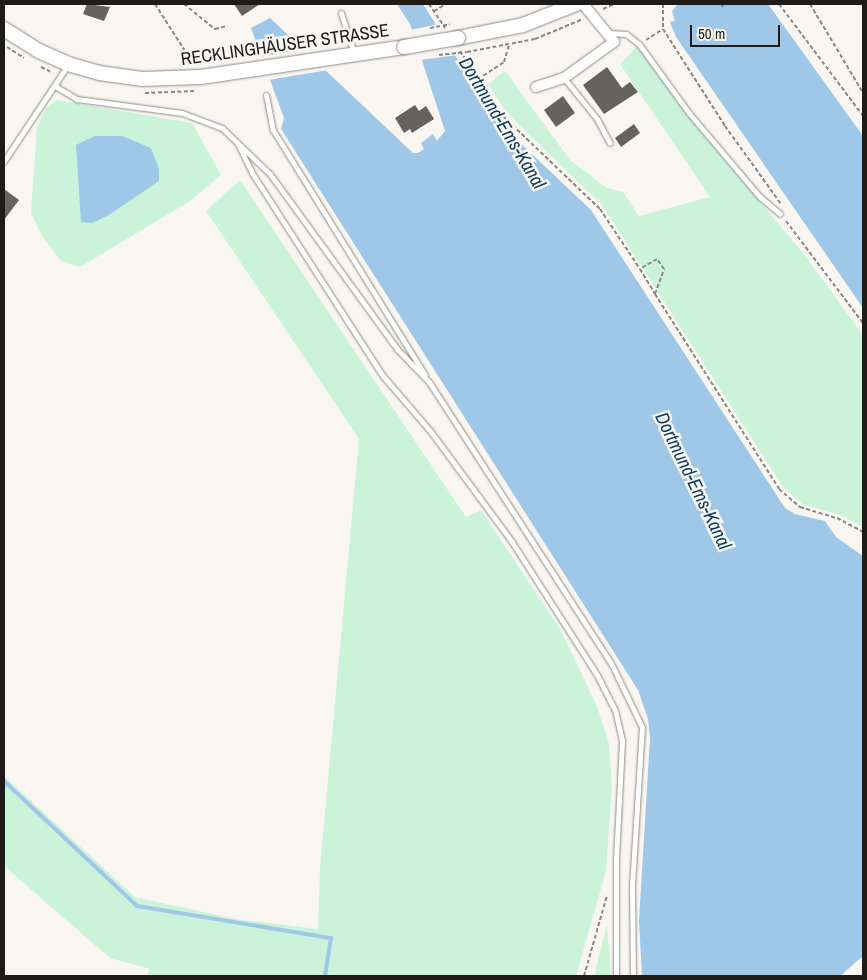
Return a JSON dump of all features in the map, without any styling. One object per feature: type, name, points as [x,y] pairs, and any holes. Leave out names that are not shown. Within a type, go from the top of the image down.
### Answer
[{"type":"main road","name":"RECKLINGHÄUSER STRASSE","points":[[4,29],[39,51],[68,64],[99,73],[142,79],[172,80],[404,47],[523,26],[576,4]]},
{"type":"street","points":[[536,87],[564,78],[614,42],[583,4]]},
{"type":"lane","points":[[341,13],[354,54]]},
{"type":"lane","points":[[608,33],[626,34],[639,44],[689,113],[760,197],[780,214]]},
{"type":"lane","points":[[4,161],[56,86],[68,64]]},
{"type":"lane","points":[[564,78],[597,119],[610,143]]},
{"type":"lane","points":[[56,86],[77,99],[182,113],[206,120],[237,141],[270,174],[397,349],[429,382]]},
{"type":"lane","points":[[266,95],[273,130],[429,382],[611,663],[642,726],[632,885],[633,976]]},
{"type":"lane","points":[[237,141],[252,173],[383,376],[431,432],[512,542],[597,675],[615,710],[622,741],[616,861],[616,976]]},
{"type":"path","points":[[155,4],[195,68]]},
{"type":"path","points":[[184,4],[215,29],[227,26]]},
{"type":"path","points":[[434,11],[446,4]]},
{"type":"path","points":[[467,52],[509,45],[544,36],[614,4]]},
{"type":"path","points":[[664,4],[664,30],[725,126],[781,201],[780,214],[863,323]]},
{"type":"path","points":[[722,4],[725,10]]},
{"type":"path","points":[[779,4],[863,116]]},
{"type":"path","points":[[810,4],[863,93]]},
{"type":"path","points":[[639,44],[664,30]]},
{"type":"path","points":[[509,45],[504,62],[478,79],[502,116],[600,209],[779,489],[800,507],[837,518],[863,532]]},
{"type":"path","points":[[640,270],[657,259],[664,269],[655,294]]},
{"type":"path","points":[[584,976],[608,890]]},
{"type":"green space","points":[[637,46],[701,132],[803,253],[863,335],[863,527],[840,515],[802,504],[783,487],[602,205],[506,112],[488,84],[505,71],[570,160],[607,188],[623,192],[639,216],[710,197],[620,64]]},
{"type":"green space","points":[[57,100],[192,123],[221,175],[190,201],[80,267],[61,261],[42,236],[31,213],[37,127],[46,108]]},
{"type":"green space","points":[[240,180],[466,517],[481,510],[560,629],[597,706],[609,744],[612,787],[606,871],[576,976],[147,976],[150,969],[110,958],[4,866],[4,776],[135,897],[236,919],[318,929],[320,867],[359,439],[206,211]]},
{"type":"green space","points":[[607,924],[611,976],[594,976]]},
{"type":"water","name":"Dortmund-Ems-Kanal","points":[[397,4],[423,4],[495,119],[591,210],[785,508],[795,514],[825,521],[836,537],[863,556],[863,956],[840,976],[642,976],[639,921],[650,738],[648,719],[638,690],[281,129],[284,118],[251,28],[270,18],[413,153],[418,153],[424,149],[421,143],[433,134],[437,141],[445,131],[410,24]]},
{"type":"water","points":[[678,4],[768,4],[863,136],[863,308],[676,37],[670,22],[675,21],[672,11]]},
{"type":"water","points":[[95,136],[122,136],[151,148],[159,169],[159,181],[109,215],[92,223],[81,222],[76,145]]},
{"type":"pier","points":[[439,24],[458,55],[419,60],[410,30]]},
{"type":"pier","points":[[306,49],[328,70],[268,80],[260,57]]},
{"type":"building","points":[[87,4],[110,7],[104,21],[83,14]]},
{"type":"building","points":[[234,4],[260,4],[242,16]]},
{"type":"building","points":[[607,67],[622,88],[630,82],[638,92],[604,114],[583,85]]},
{"type":"building","points":[[563,96],[575,113],[556,127],[544,110]]},
{"type":"building","points":[[415,105],[419,111],[426,106],[434,119],[412,133],[410,129],[404,133],[395,118]]},
{"type":"building","points":[[634,124],[640,133],[621,147],[615,138]]},
{"type":"building","points":[[4,189],[19,200],[4,220]]},
{"type":"waterway","points":[[4,781],[137,906],[331,938],[325,976]]}]
